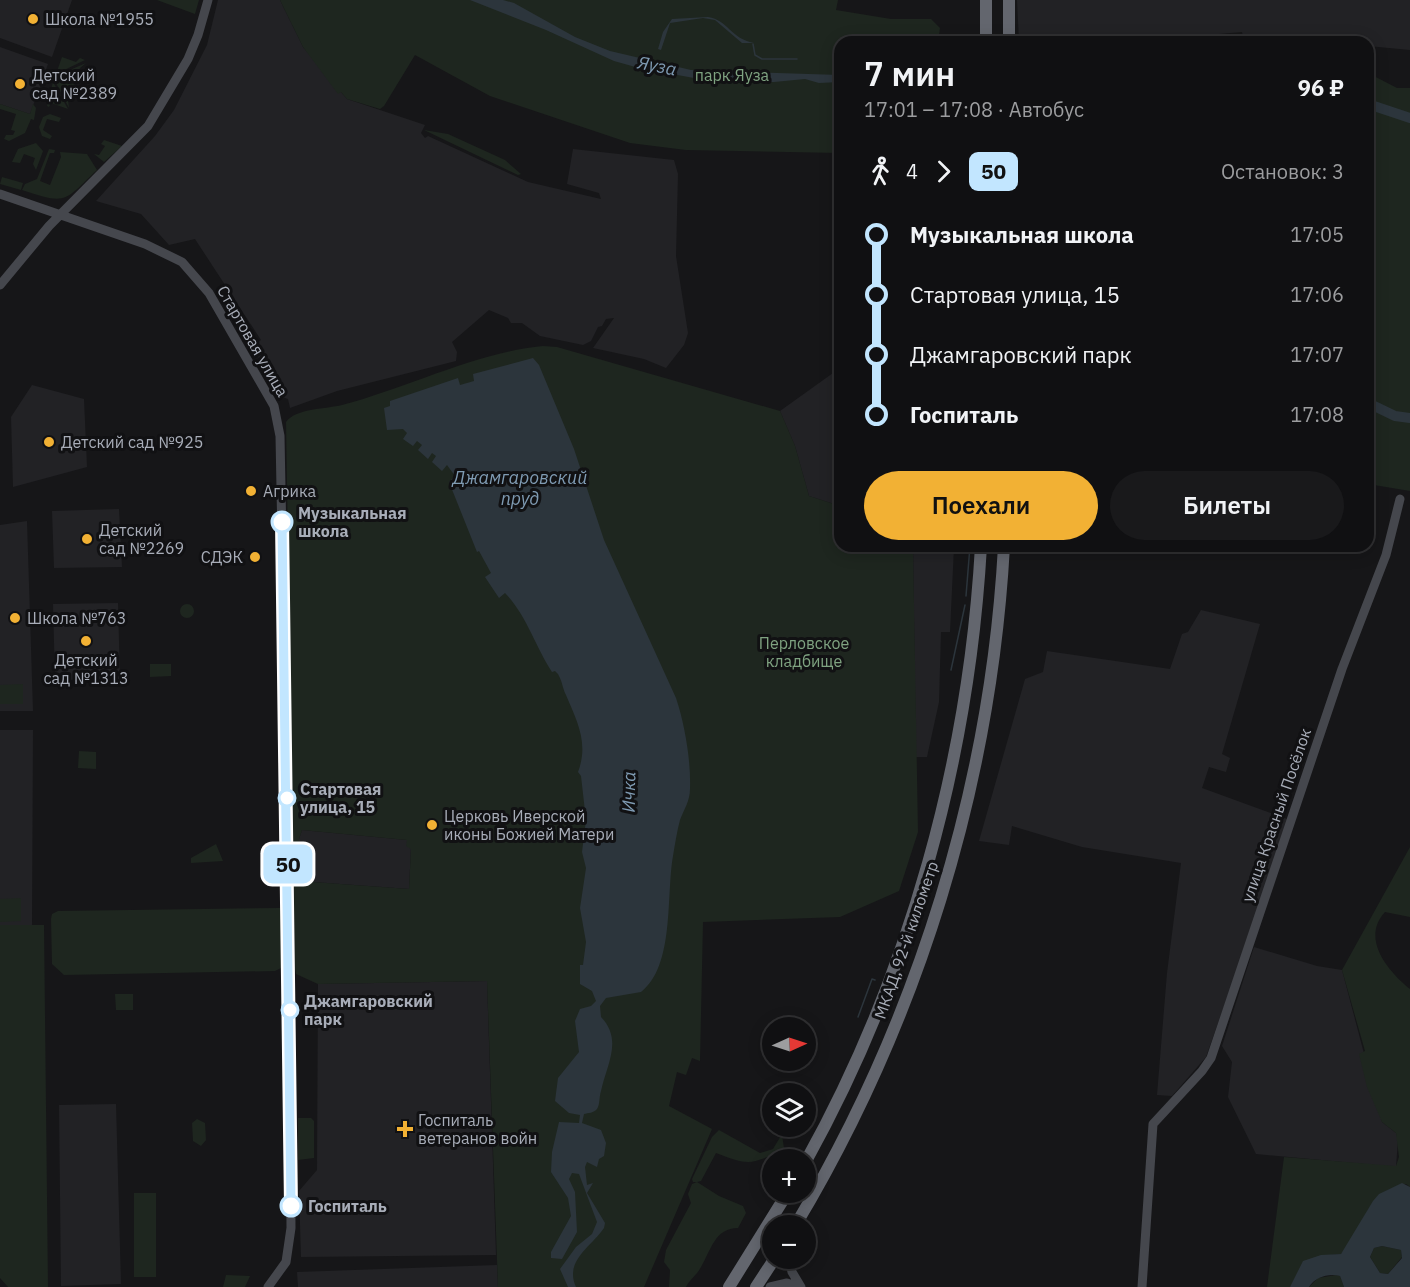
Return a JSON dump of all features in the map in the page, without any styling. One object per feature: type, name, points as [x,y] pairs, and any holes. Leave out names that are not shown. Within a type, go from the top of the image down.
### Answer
[{"type":"highway","points":[[986,0],[986,36]]},
{"type":"highway","points":[[1009,0],[1009,36]]},
{"type":"highway","name":"МКАД, 92-й километр","points":[[812,1149],[869,1027],[897,957],[921,887],[942,809],[959,732],[972,644],[980,552]]},
{"type":"highway","name":"МКАД, 92-й километр","points":[[801,1215],[856,1111],[919,965],[964,814],[981,736],[995,647],[1003,552]]},
{"type":"highway","points":[[729,1287],[781,1203]]},
{"type":"highway","points":[[756,1287],[767,1281]]},
{"type":"street","points":[[0,285],[61,214],[138,137],[155,115],[188,59],[208,0]]},
{"type":"street","name":"Стартовая улица","points":[[0,194],[160,250],[190,268],[209,292],[274,406],[280,429],[289,895],[291,1228],[286,1262],[268,1287]]},
{"type":"street","name":"улица Красный Посёлок","points":[[1142,1287],[1152,1124],[1202,1071],[1211,1058],[1342,669],[1386,555],[1400,499]]},
{"type":"street","points":[[791,1269],[801,1287]]},
{"type":"street","points":[[767,1281],[801,1287]]},
{"type":"shaded area","name":"Школа №1955","points":[[0,0],[72,0],[52,57],[0,38]]},
{"type":"shaded area","points":[[218,0],[280,0],[303,47],[347,99],[425,125],[421,133],[425,138],[428,136],[528,182],[601,199],[599,193],[567,184],[573,149],[674,160],[678,174],[676,256],[688,333],[684,345],[666,368],[644,359],[593,348],[614,318],[606,319],[602,326],[598,327],[591,341],[583,345],[540,336],[522,323],[511,323],[508,318],[489,310],[452,342],[457,352],[456,361],[337,391],[290,408],[288,399],[280,396],[252,346],[261,340],[195,239],[169,245],[141,214],[96,201],[155,136],[174,110],[207,45]]},
{"type":"shaded area","points":[[1017,0],[1410,0],[1410,50],[1374,47],[1374,36],[1243,36],[1242,32],[1208,36],[1019,36]]},
{"type":"shaded area","name":"Детский сад №2389","points":[[0,47],[48,64],[30,114],[0,104]]},
{"type":"shaded area","points":[[834,372],[834,504],[809,496],[795,446],[780,411]]},
{"type":"shaded area","name":"Детский сад №925","points":[[32,385],[84,399],[87,467],[13,487],[11,417]]},
{"type":"shaded area","name":"Детский сад №2269","points":[[119,509],[122,567],[54,568],[52,511]]},
{"type":"shaded area","name":"Школа №763","points":[[27,521],[33,711],[0,711],[0,525]]},
{"type":"shaded area","points":[[913,552],[954,552],[950,632],[941,632],[939,702],[927,757],[916,757]]},
{"type":"shaded area","name":"Детский сад №1313","points":[[118,603],[120,679],[55,680],[53,604]]},
{"type":"shaded area","points":[[1201,610],[1260,624],[1222,754],[1230,758],[1226,772],[1209,767],[1202,788],[1290,820],[1206,1057],[1172,1096],[1157,1095],[1167,973],[1181,863],[1082,847],[1012,826],[1009,845],[979,841],[1025,679],[1043,672],[1047,651],[1170,669],[1182,634],[1188,632]]},
{"type":"shaded area","points":[[0,730],[33,730],[32,925],[0,925]]},
{"type":"shaded area","points":[[302,830],[407,840],[411,848],[409,889],[299,881],[299,839]]},
{"type":"shaded area","points":[[1254,947],[1317,966],[1342,970],[1382,1122],[1396,1133],[1398,1140],[1396,1167],[1256,1154],[1228,1097],[1232,1062],[1222,1046]]},
{"type":"shaded area","name":"Госпиталь ветеранов войн","points":[[487,981],[496,1255],[301,1257],[299,1191],[317,1170],[318,984]]},
{"type":"shaded area","points":[[116,1104],[121,1284],[61,1286],[59,1105]]},
{"type":"shaded area","points":[[497,1265],[498,1287],[298,1287],[297,1272]]},
{"type":"green space","points":[[157,0],[199,0],[195,14]]},
{"type":"green space","name":"парк Яуза","points":[[280,0],[838,0],[836,10],[891,19],[931,19],[940,28],[939,36],[834,36],[834,153],[686,150],[630,143],[490,96],[415,55],[380,109],[347,99],[341,92],[338,94],[303,47]]},
{"type":"green space","points":[[62,57],[76,62],[80,58],[85,60],[56,74]]},
{"type":"green space","points":[[86,63],[80,68],[75,80],[78,84],[71,83],[77,86],[72,89],[68,100],[69,108],[55,81],[58,80],[56,76]]},
{"type":"green space","points":[[1374,76],[1397,88],[1410,88],[1410,491],[1374,485]]},
{"type":"green space","points":[[53,82],[68,109],[51,103],[49,107],[47,106]]},
{"type":"green space","points":[[0,104],[30,114],[33,104],[36,108],[34,120],[31,119],[25,133],[9,141],[4,139],[6,135],[13,135],[15,131],[11,130],[16,114],[0,109]]},
{"type":"green space","points":[[50,114],[61,118],[59,122],[47,119],[43,130],[52,136],[50,139],[42,136],[39,127],[43,117]]},
{"type":"green space","points":[[424,130],[448,134],[505,160],[521,174],[518,175]]},
{"type":"green space","points":[[104,140],[122,146],[104,162],[94,154],[99,155],[105,146],[101,144]]},
{"type":"green space","points":[[36,143],[43,151],[36,170],[33,164],[35,158],[24,154],[20,163],[12,162],[18,149]]},
{"type":"green space","points":[[49,149],[55,150],[54,153],[50,153],[40,181],[50,185],[61,157],[60,152],[87,154],[97,170],[64,198],[48,198],[22,190],[25,184],[37,179]]},
{"type":"green space","points":[[2,177],[23,183],[21,190],[0,184]]},
{"type":"green space","name":"Джамгаровский парк","points":[[543,346],[557,347],[780,411],[795,446],[809,496],[834,504],[834,552],[913,552],[918,832],[899,891],[840,917],[703,922],[700,1061],[692,1058],[686,1075],[677,1072],[669,1106],[712,1129],[644,1287],[498,1287],[487,981],[318,984],[296,974],[295,969],[286,422],[297,414],[367,398],[493,355]],"holes":[[[302,830],[407,840],[406,846],[411,849],[409,889],[299,881],[299,839]]]},
{"type":"green space","points":[[187,604],[192,606],[194,611],[192,616],[187,618],[182,616],[180,611],[182,606]]},
{"type":"green space","points":[[150,664],[171,664],[171,676],[150,677]]},
{"type":"green space","points":[[23,684],[23,704],[0,704],[0,685]]},
{"type":"green space","points":[[79,751],[96,752],[96,769],[78,768]]},
{"type":"green space","points":[[216,844],[223,861],[191,863],[191,858]]},
{"type":"green space","points":[[1410,847],[1410,917],[1385,912],[1378,922],[1375,933],[1376,944],[1386,964],[1410,989],[1410,1187],[1406,1184],[1380,1196],[1372,1204],[1350,1244],[1341,1254],[1331,1255],[1290,1287],[1267,1287],[1284,1157],[1396,1166],[1399,1157],[1396,1133],[1382,1122],[1367,1087],[1359,1054],[1365,1051],[1342,970]]},
{"type":"green space","points":[[21,898],[21,921],[0,922],[0,899]]},
{"type":"green space","points":[[280,908],[284,912],[284,958],[281,968],[275,971],[64,975],[52,964],[51,919],[52,914],[58,911]]},
{"type":"green space","points":[[0,925],[44,925],[48,1287],[8,1287],[0,1278]]},
{"type":"green space","points":[[115,994],[133,994],[133,1010],[116,1010]]},
{"type":"green space","points":[[298,1118],[311,1118],[314,1121],[314,1158],[298,1160]]},
{"type":"green space","points":[[197,1119],[205,1123],[206,1140],[201,1146],[193,1141],[192,1123]]},
{"type":"green space","points":[[719,1130],[762,1152],[762,1159],[750,1162],[716,1153],[701,1181],[693,1182],[692,1179],[712,1137]]},
{"type":"green space","points":[[780,1137],[782,1137],[784,1149],[773,1149]]},
{"type":"green space","points":[[697,1182],[719,1196],[743,1206],[746,1213],[738,1228],[730,1229],[719,1236],[686,1287],[669,1287],[670,1270],[664,1262],[666,1250],[691,1203],[688,1194],[692,1184]]},
{"type":"green space","points":[[134,1193],[156,1193],[156,1277],[134,1277]]},
{"type":"green space","points":[[1382,1246],[1401,1250],[1402,1257],[1388,1274],[1380,1273],[1370,1257],[1374,1248]]},
{"type":"green space","points":[[226,1275],[250,1276],[245,1287],[223,1287]]},
{"type":"green space","points":[[1340,1276],[1344,1287],[1309,1287],[1318,1278]]},
{"type":"water","points":[[470,0],[503,0],[514,3],[575,37],[610,51],[691,70],[834,75],[834,82],[819,83],[805,79],[774,82],[705,80],[614,61],[546,30]]},
{"type":"water","points":[[708,17],[720,22],[740,38],[754,43],[742,43],[715,20],[703,18],[670,23],[661,50],[658,49],[663,32],[672,19]]},
{"type":"water","name":"Джамгаровский пруд","points":[[533,358],[539,365],[574,449],[604,540],[676,698],[687,743],[690,767],[689,797],[677,833],[671,872],[667,929],[659,965],[652,980],[641,992],[606,998],[600,1006],[601,1017],[611,1034],[612,1052],[598,1107],[584,1114],[582,1123],[601,1130],[606,1143],[604,1156],[599,1159],[597,1167],[587,1162],[585,1167],[587,1185],[593,1183],[587,1193],[605,1223],[604,1228],[576,1262],[573,1278],[576,1287],[568,1287],[560,1269],[576,1247],[592,1234],[597,1222],[579,1174],[572,1173],[569,1179],[575,1192],[577,1232],[562,1259],[551,1258],[551,1252],[571,1216],[568,1198],[551,1172],[552,1152],[559,1122],[579,1123],[580,1115],[569,1113],[555,1101],[558,1078],[579,1052],[575,1021],[580,1009],[591,1006],[596,1001],[592,991],[580,984],[580,965],[583,965],[586,942],[580,908],[586,868],[582,852],[586,820],[581,776],[578,772],[582,751],[580,732],[558,674],[555,671],[552,672],[513,602],[505,593],[499,598],[485,577],[491,573],[479,551],[477,552],[449,482],[455,476],[447,465],[442,471],[432,462],[436,456],[432,453],[428,459],[418,450],[422,445],[417,441],[413,446],[403,439],[407,433],[403,429],[387,430],[384,408],[390,406],[390,401],[458,378],[460,385],[474,381],[473,374]]},
{"type":"water","points":[[1402,1183],[1410,1187],[1410,1287],[1344,1287],[1340,1276],[1331,1275],[1319,1278],[1309,1287],[1290,1287],[1303,1261],[1321,1255],[1341,1254],[1379,1194]],"holes":[[[1382,1246],[1401,1250],[1402,1258],[1388,1274],[1380,1273],[1370,1257],[1374,1248]]]},
{"type":"waterway","points":[[753,44],[755,55],[762,59],[797,59]]},
{"type":"waterway","points":[[1374,106],[1410,118]]},
{"type":"waterway","name":"Яуза","points":[[1374,406],[1395,416],[1410,418]]},
{"type":"waterway","points":[[966,596],[970,552]]},
{"type":"waterway","points":[[951,670],[965,605]]},
{"type":"waterway","points":[[858,1017],[872,979],[875,980]]},
{"type":"bus line","name":"50","points":[[282,522],[289,906],[291,1206]]},
{"type":"place","name":"Школа №1955","points":[[33,19]]},
{"type":"place","name":"Детский сад №2389","points":[[20,84]]},
{"type":"place","name":"Детский сад №925","points":[[49,442]]},
{"type":"place","name":"Агрика","points":[[251,491]]},
{"type":"place","name":"Музыкальная школа","points":[[282,522]]},
{"type":"place","name":"Детский сад №2269","points":[[87,539]]},
{"type":"place","name":"СДЭК","points":[[255,557]]},
{"type":"place","name":"Школа №763","points":[[15,618]]},
{"type":"place","name":"Детский сад №1313","points":[[86,641]]},
{"type":"place","name":"Стартовая улица, 15","points":[[287,798]]},
{"type":"place","name":"Церковь Иверской иконы Божией Матери","points":[[432,825]]},
{"type":"place","name":"Джамгаровский парк","points":[[290,1010]]},
{"type":"place","name":"Госпиталь ветеранов войн","points":[[405,1129]]},
{"type":"place","name":"Госпиталь","points":[[291,1206]]},
{"type":"park label","name":"Перловское кладбище","points":[[804,652]]},
{"type":"water label","name":"Ичка","points":[[629,792]]}]
